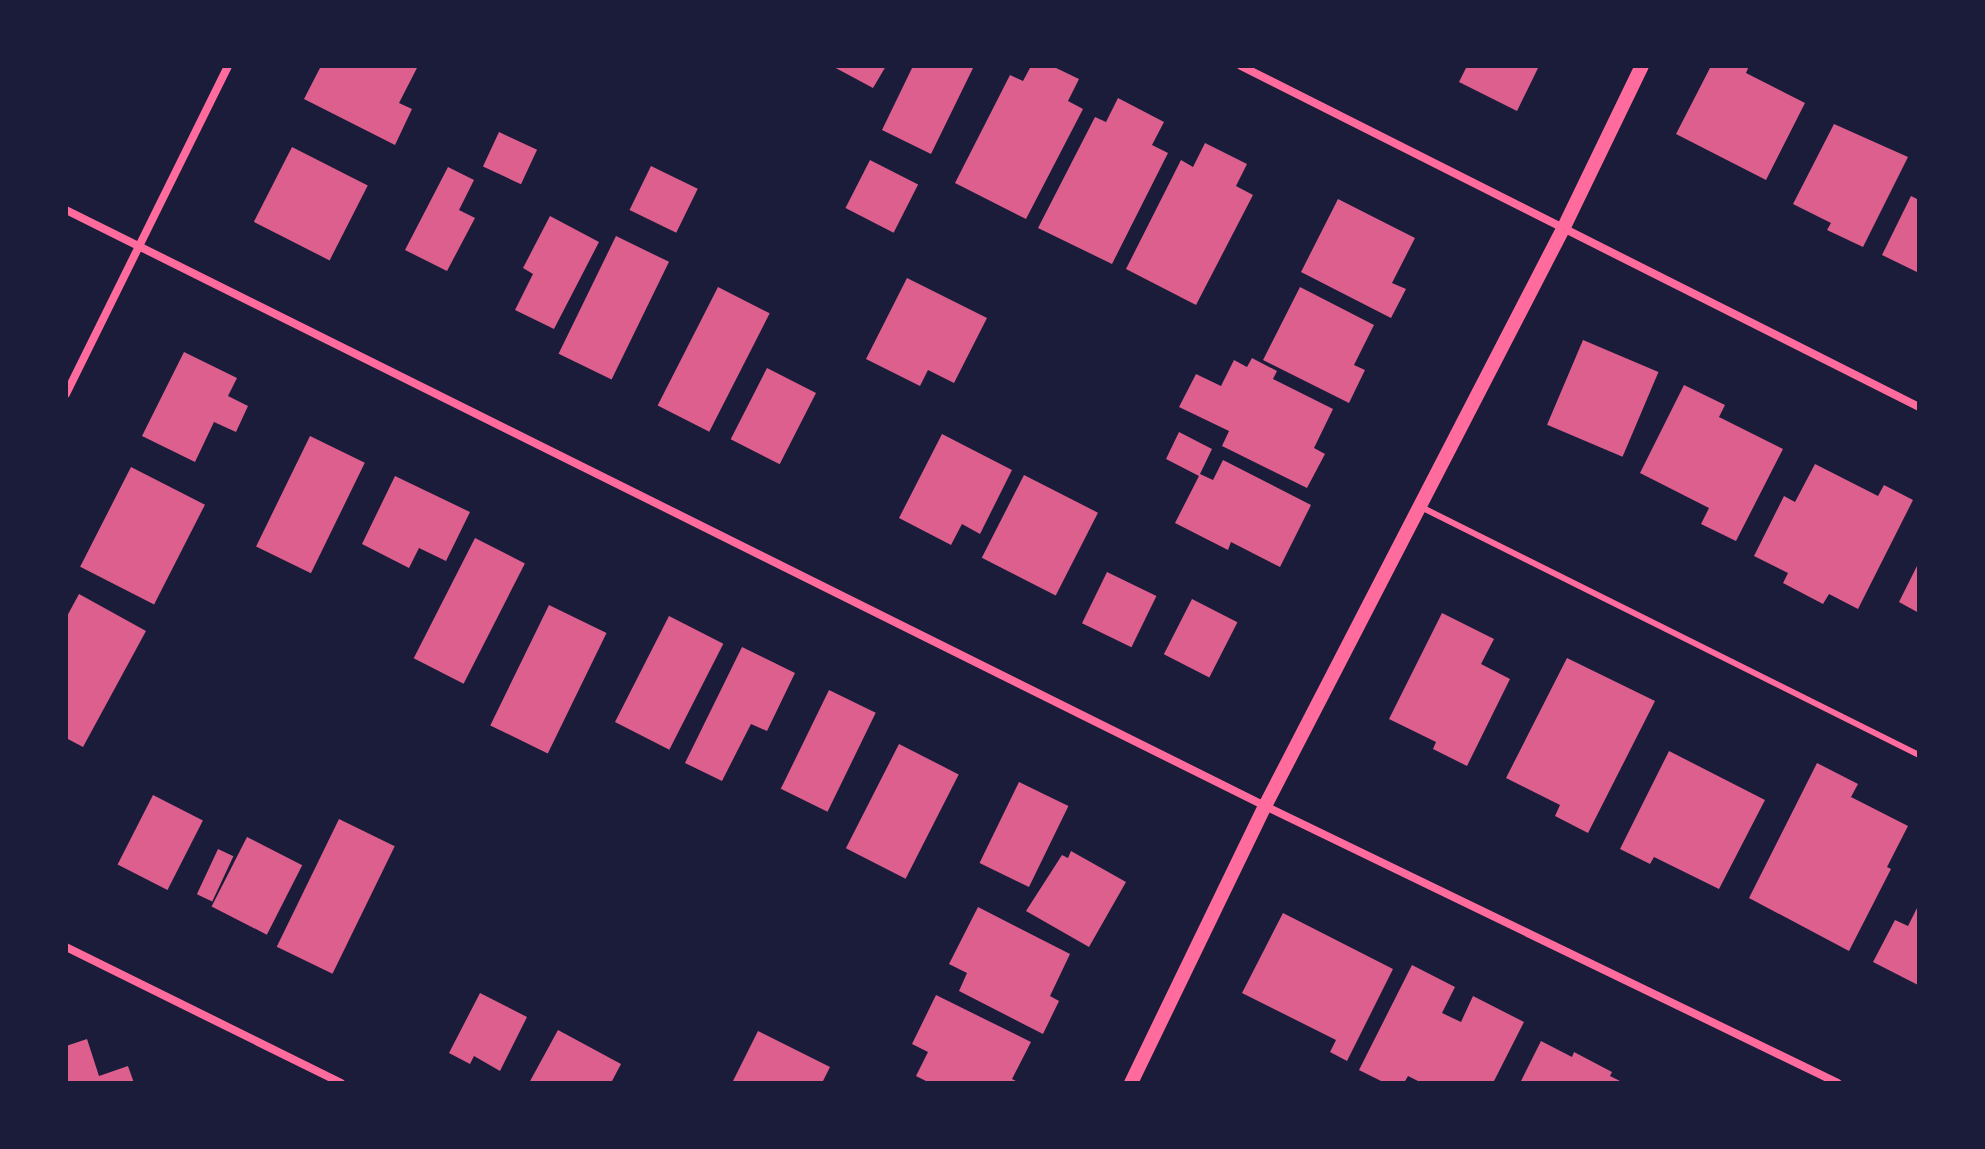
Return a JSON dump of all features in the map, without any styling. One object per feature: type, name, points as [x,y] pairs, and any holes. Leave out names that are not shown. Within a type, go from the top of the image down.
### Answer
[{"type":"street","points":[[66,394],[228,66]]},
{"type":"street","points":[[1241,66],[1919,407]]},
{"type":"street","points":[[1136,1081],[1265,806],[1564,227],[1642,66]]},
{"type":"street","points":[[66,210],[1265,806],[1838,1083]]},
{"type":"street","points":[[66,947],[341,1083]]},
{"type":"lane","points":[[1420,506],[1919,755]]},
{"type":"building","points":[[321,66],[418,66],[399,103],[412,109],[395,145],[304,99]]},
{"type":"building","points":[[832,66],[886,66],[873,88]]},
{"type":"building","points":[[913,66],[974,66],[931,154],[882,130]]},
{"type":"building","points":[[1031,66],[1052,66],[1079,79],[1068,101],[1083,109],[1026,219],[955,183],[1010,75],[1023,81]]},
{"type":"building","points":[[1467,66],[1539,66],[1517,111],[1459,82]]},
{"type":"building","points":[[1711,66],[1749,66],[1746,73],[1805,103],[1766,180],[1676,134]]},
{"type":"building","points":[[1118,98],[1164,122],[1152,145],[1168,153],[1112,264],[1038,228],[1095,117],[1106,122]]},
{"type":"building","points":[[1834,124],[1908,157],[1863,247],[1827,230],[1831,223],[1793,204]]},
{"type":"building","points":[[499,132],[537,150],[521,184],[483,166]]},
{"type":"building","points":[[1205,143],[1247,164],[1236,186],[1253,195],[1196,305],[1126,269],[1181,160],[1193,167]]},
{"type":"building","points":[[292,147],[368,186],[330,260],[254,222]]},
{"type":"building","points":[[870,160],[918,185],[894,233],[845,208]]},
{"type":"building","points":[[651,166],[698,189],[676,233],[630,210]]},
{"type":"building","points":[[448,167],[474,180],[459,210],[475,218],[447,271],[405,250]]},
{"type":"building","points":[[1911,196],[1919,200],[1919,273],[1882,255]]},
{"type":"building","points":[[1338,199],[1415,238],[1392,283],[1406,289],[1391,318],[1301,272]]},
{"type":"building","points":[[550,216],[599,242],[554,329],[515,310],[533,274],[523,268]]},
{"type":"building","points":[[616,236],[669,262],[612,380],[559,354]]},
{"type":"building","points":[[907,278],[987,318],[954,383],[928,370],[920,386],[866,359]]},
{"type":"building","points":[[718,287],[770,313],[709,432],[658,406]]},
{"type":"building","points":[[1300,287],[1374,325],[1354,365],[1365,370],[1349,403],[1263,360]]},
{"type":"building","points":[[1583,340],[1658,372],[1623,457],[1547,425]]},
{"type":"building","points":[[184,352],[237,378],[228,396],[248,406],[236,432],[214,422],[195,462],[142,436]]},
{"type":"building","points":[[1252,358],[1277,371],[1273,379],[1333,409],[1314,448],[1325,454],[1307,488],[1222,446],[1229,431],[1179,407],[1196,374],[1221,386],[1234,360],[1247,367]]},
{"type":"building","points":[[767,368],[816,393],[780,464],[731,439]]},
{"type":"building","points":[[1684,385],[1725,405],[1719,417],[1783,449],[1736,541],[1701,524],[1709,508],[1640,473]]},
{"type":"building","points":[[1179,432],[1212,449],[1200,474],[1213,480],[1223,460],[1311,505],[1280,567],[1231,542],[1228,550],[1175,523],[1199,476],[1166,459]]},
{"type":"building","points":[[942,434],[1012,470],[980,534],[962,524],[951,545],[899,518]]},
{"type":"building","points":[[310,436],[365,463],[311,573],[256,547]]},
{"type":"building","points":[[1815,464],[1878,496],[1884,485],[1913,500],[1858,609],[1829,594],[1823,604],[1783,583],[1788,573],[1754,556],[1784,496],[1795,502]]},
{"type":"building","points":[[131,467],[205,505],[154,604],[80,567]]},
{"type":"building","points":[[1024,475],[1098,513],[1056,596],[982,558]]},
{"type":"building","points":[[395,476],[470,512],[446,561],[419,548],[409,568],[362,544]]},
{"type":"building","points":[[475,538],[525,563],[464,684],[414,658]]},
{"type":"building","points":[[1919,562],[1919,613],[1899,602]]},
{"type":"building","points":[[1107,572],[1156,596],[1131,647],[1082,623]]},
{"type":"building","points":[[79,594],[146,631],[83,747],[66,738],[66,618]]},
{"type":"building","points":[[1192,599],[1237,622],[1209,677],[1164,654]]},
{"type":"building","points":[[549,605],[607,633],[548,753],[490,725]]},
{"type":"building","points":[[1442,613],[1494,639],[1481,664],[1510,679],[1467,766],[1433,749],[1436,742],[1389,719]]},
{"type":"building","points":[[669,616],[723,644],[669,750],[615,722]]},
{"type":"building","points":[[742,647],[795,673],[767,731],[751,724],[722,781],[685,763]]},
{"type":"building","points":[[1567,658],[1655,701],[1588,833],[1555,816],[1560,805],[1506,778]]},
{"type":"building","points":[[829,690],[876,713],[828,812],[781,789]]},
{"type":"building","points":[[899,744],[959,774],[906,879],[846,848]]},
{"type":"building","points":[[1669,751],[1765,800],[1719,889],[1654,857],[1650,864],[1620,849]]},
{"type":"building","points":[[1817,763],[1858,784],[1851,797],[1908,826],[1887,867],[1891,869],[1849,951],[1749,898]]},
{"type":"building","points":[[1019,782],[1068,806],[1029,887],[980,863]]},
{"type":"building","points":[[153,795],[203,820],[167,890],[118,864]]},
{"type":"building","points":[[339,819],[395,846],[332,974],[277,947]]},
{"type":"building","points":[[247,837],[302,865],[267,935],[212,906]]},
{"type":"building","points":[[218,849],[233,856],[212,901],[197,894]]},
{"type":"building","points":[[1071,851],[1126,882],[1089,947],[1026,911],[1062,855],[1068,858]]},
{"type":"building","points":[[1919,904],[1918,985],[1873,962],[1895,920],[1908,926]]},
{"type":"building","points":[[978,907],[1070,954],[1050,996],[1059,1001],[1043,1034],[959,991],[967,973],[949,964]]},
{"type":"building","points":[[1283,913],[1393,969],[1347,1061],[1330,1052],[1336,1040],[1242,993]]},
{"type":"building","points":[[1412,965],[1455,987],[1442,1013],[1461,1022],[1473,996],[1524,1022],[1493,1083],[1422,1083],[1408,1076],[1404,1083],[1385,1083],[1359,1070]]},
{"type":"building","points":[[480,993],[527,1017],[500,1071],[474,1056],[470,1064],[449,1053]]},
{"type":"building","points":[[936,995],[1031,1042],[1012,1079],[1020,1083],[930,1083],[916,1076],[928,1052],[912,1044]]},
{"type":"building","points":[[558,1030],[621,1064],[611,1083],[529,1083]]},
{"type":"building","points":[[758,1031],[830,1067],[822,1083],[732,1083]]},
{"type":"building","points":[[87,1039],[99,1076],[128,1066],[134,1083],[66,1083],[66,1046]]},
{"type":"building","points":[[1541,1041],[1572,1057],[1574,1052],[1612,1072],[1610,1076],[1624,1083],[1520,1083]]}]
